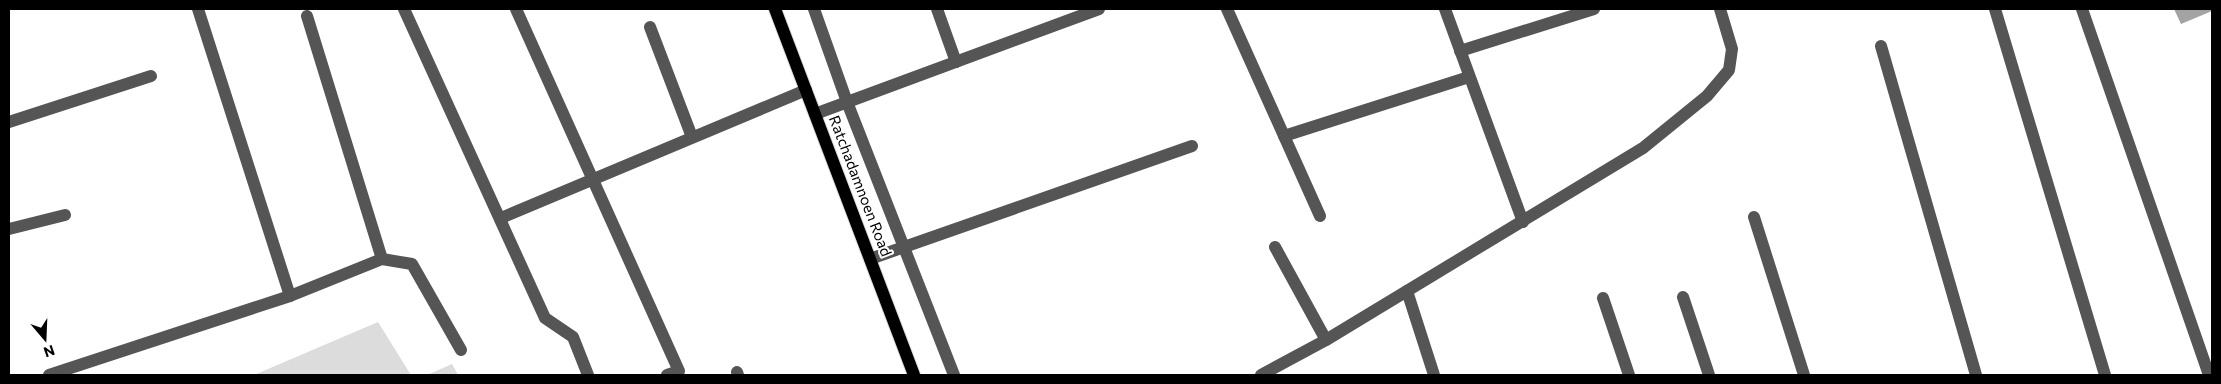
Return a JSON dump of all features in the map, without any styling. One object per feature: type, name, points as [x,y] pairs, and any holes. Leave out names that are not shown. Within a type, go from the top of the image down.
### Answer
[{"type":"main road","name":"Ratchadamnoen Road","points":[[776,9],[914,375]]},
{"type":"street","points":[[198,9],[290,296]]},
{"type":"street","points":[[404,9],[545,318],[573,337],[588,375]]},
{"type":"street","points":[[516,9],[679,371],[667,375]]},
{"type":"street","points":[[814,9],[847,102],[954,375]]},
{"type":"street","points":[[937,9],[956,62]]},
{"type":"street","points":[[815,114],[956,62],[1067,14],[1099,9]]},
{"type":"street","points":[[1226,9],[1320,216]]},
{"type":"street","points":[[1445,9],[1523,222]]},
{"type":"street","points":[[1460,51],[1594,9]]},
{"type":"street","points":[[1261,375],[1326,340],[1643,148],[1707,96],[1729,70],[1732,49],[1720,9]]},
{"type":"street","points":[[1995,9],[2104,375]]},
{"type":"street","points":[[2082,9],[2208,375]]},
{"type":"street","points":[[307,16],[382,259]]},
{"type":"street","points":[[650,27],[692,137]]},
{"type":"street","points":[[1881,46],[1976,375]]},
{"type":"street","points":[[9,122],[151,76]]},
{"type":"street","points":[[1284,136],[1469,77]]},
{"type":"street","points":[[501,218],[806,90]]},
{"type":"street","points":[[870,259],[1192,146]]},
{"type":"street","points":[[9,229],[65,215]]},
{"type":"street","points":[[1754,217],[1804,375]]},
{"type":"street","points":[[1275,247],[1326,340]]},
{"type":"street","points":[[49,375],[290,296],[382,259],[412,264],[461,350]]},
{"type":"street","points":[[1407,291],[1434,375]]},
{"type":"street","points":[[1683,297],[1709,375]]},
{"type":"street","points":[[1602,298],[1629,375]]},
{"type":"shaded area","points":[[2174,9],[2212,9],[2212,11],[2181,24]]},
{"type":"shaded area","points":[[378,322],[411,375],[254,375]]},
{"type":"shaded area","points":[[452,364],[458,375],[427,375]]}]
